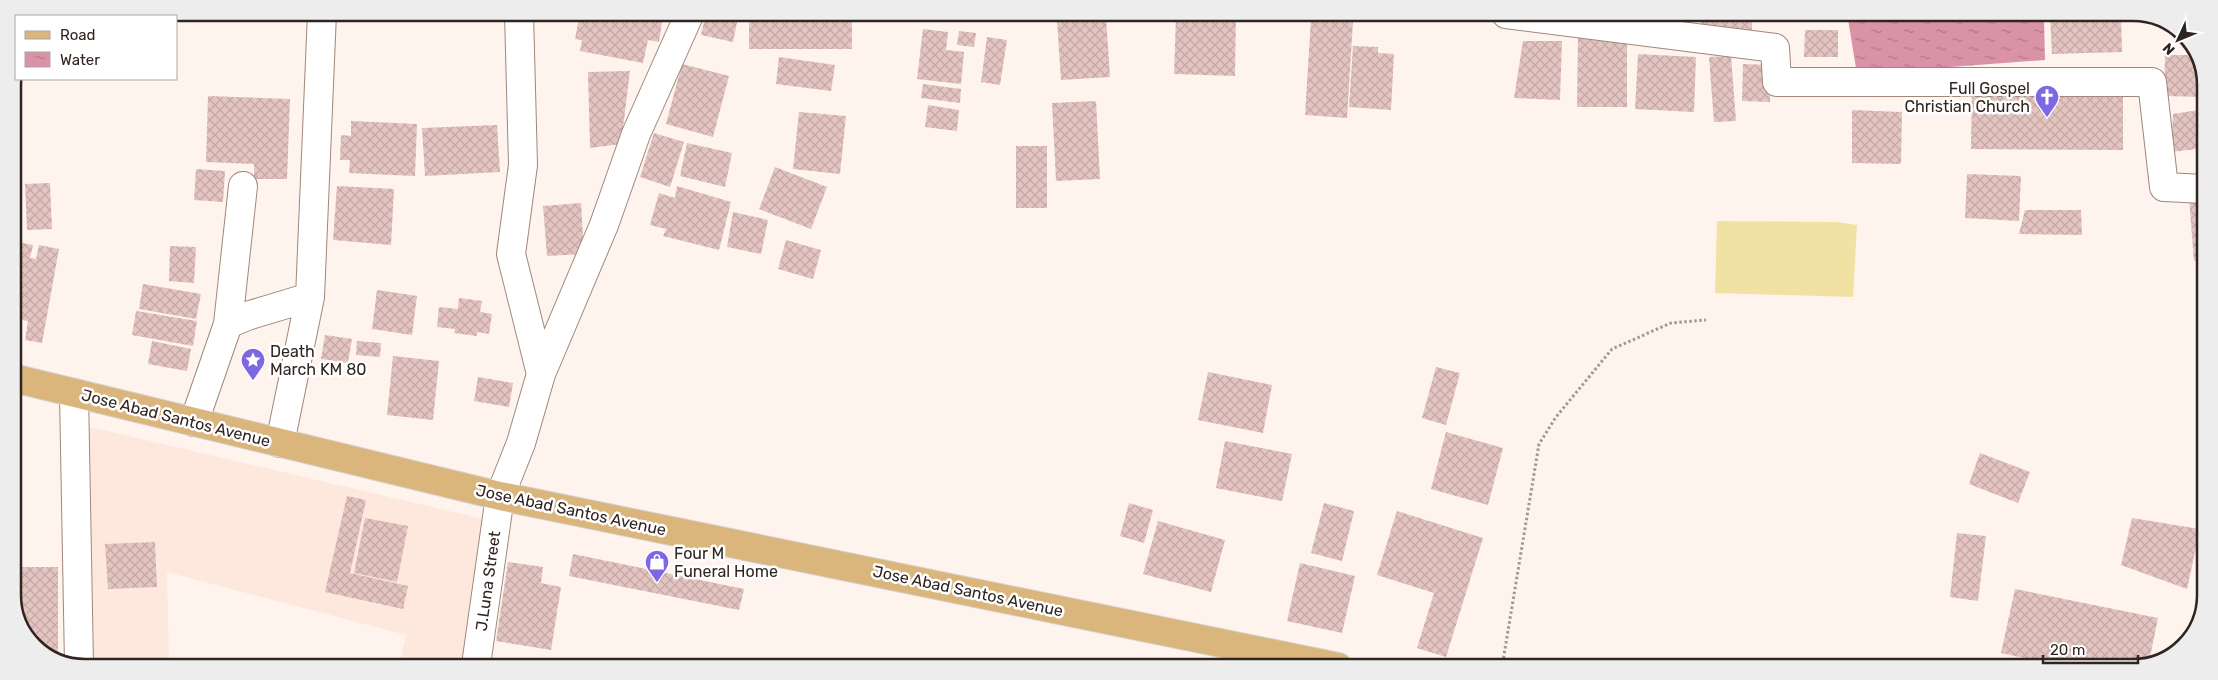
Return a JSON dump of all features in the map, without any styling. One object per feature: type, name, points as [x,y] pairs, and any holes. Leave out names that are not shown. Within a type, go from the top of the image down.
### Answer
[{"type":"main road","name":"Jose Abad Santos Avenue","points":[[21,380],[500,496],[1303,659]]},
{"type":"street","points":[[280,443],[310,297],[322,21]]},
{"type":"street","points":[[519,21],[523,165],[511,254],[542,374]]},
{"type":"street","name":"J.Luna Street","points":[[477,659],[500,496],[521,443],[542,374],[604,225],[636,134],[686,21]]},
{"type":"street","points":[[1561,21],[1775,48],[1777,82],[2152,82],[2164,187],[2197,189]]},
{"type":"street","points":[[194,422],[228,324],[243,186]]},
{"type":"street","points":[[228,324],[247,316],[310,297]]},
{"type":"street","points":[[74,393],[79,658]]},
{"type":"path","points":[[1503,659],[1539,444],[1556,417],[1612,349],[1671,323],[1706,320]]},
{"type":"shaded area","points":[[1717,221],[1836,222],[1857,225],[1853,297],[1715,293]]},
{"type":"shaded area","points":[[82,425],[488,520],[472,659],[400,659],[406,635],[167,572],[169,659],[90,659]]},
{"type":"water","points":[[1848,21],[2044,21],[2045,60],[1857,74]]},
{"type":"building","points":[[578,21],[662,21],[659,42],[648,40],[643,63],[580,51],[582,40],[575,39]]},
{"type":"building","points":[[704,21],[737,21],[733,42],[701,35]]},
{"type":"building","points":[[749,21],[852,21],[852,49],[749,49]]},
{"type":"building","points":[[1057,21],[1106,21],[1110,77],[1061,80]]},
{"type":"building","points":[[1176,21],[1236,21],[1235,76],[1174,74]]},
{"type":"building","points":[[1311,21],[1353,21],[1347,118],[1305,115]]},
{"type":"building","points":[[1701,21],[1752,21],[1752,31],[1701,31]]},
{"type":"building","points":[[2050,21],[2121,21],[2122,52],[2052,54]]},
{"type":"building","points":[[923,29],[948,32],[946,50],[964,52],[961,84],[917,79]]},
{"type":"building","points":[[1805,30],[1838,30],[1838,57],[1804,57]]},
{"type":"building","points":[[959,31],[976,33],[974,47],[957,45]]},
{"type":"building","points":[[1578,36],[1627,37],[1627,107],[1577,107]]},
{"type":"building","points":[[987,37],[1007,40],[1000,85],[981,82]]},
{"type":"building","points":[[1523,41],[1562,41],[1560,100],[1514,98]]},
{"type":"building","points":[[1353,46],[1378,47],[1378,53],[1394,54],[1391,110],[1349,107]]},
{"type":"building","points":[[1638,54],[1696,57],[1694,112],[1635,109]]},
{"type":"building","points":[[2165,55],[2189,55],[2196,73],[2197,97],[2164,96]]},
{"type":"building","points":[[1731,56],[1736,121],[1714,122],[1709,57]]},
{"type":"building","points":[[779,57],[835,65],[831,91],[776,84]]},
{"type":"building","points":[[682,64],[729,76],[713,137],[666,124]]},
{"type":"building","points":[[1743,64],[1771,65],[1770,102],[1742,101]]},
{"type":"building","points":[[630,71],[621,144],[590,148],[588,72]]},
{"type":"building","points":[[923,84],[961,89],[960,103],[921,98]]},
{"type":"building","name":"Full Gospel Christian Church","points":[[1972,85],[2123,87],[2123,150],[1971,149]]},
{"type":"building","points":[[208,96],[290,99],[287,179],[254,179],[254,164],[206,162]]},
{"type":"building","points":[[1096,101],[1100,179],[1056,181],[1052,103]]},
{"type":"building","points":[[928,105],[959,110],[957,131],[925,127]]},
{"type":"building","points":[[1852,110],[1902,112],[1901,164],[1852,163]]},
{"type":"building","points":[[2197,110],[2197,149],[2171,152],[2173,114]]},
{"type":"building","points":[[799,112],[846,116],[840,174],[793,169]]},
{"type":"building","points":[[351,121],[417,124],[415,176],[349,173],[350,160],[340,160],[341,135],[351,136]]},
{"type":"building","points":[[497,125],[500,172],[425,176],[422,128]]},
{"type":"building","points":[[654,133],[684,142],[670,187],[640,177]]},
{"type":"building","points":[[687,143],[732,153],[725,187],[680,176]]},
{"type":"building","points":[[1016,146],[1047,146],[1047,208],[1016,208]]},
{"type":"building","points":[[775,167],[827,187],[811,229],[759,209]]},
{"type":"building","points":[[196,169],[225,171],[223,202],[194,200]]},
{"type":"building","points":[[1967,174],[2021,176],[2019,221],[1965,218]]},
{"type":"building","points":[[50,183],[52,229],[27,230],[25,184]]},
{"type":"building","points":[[337,186],[394,189],[391,245],[333,240]]},
{"type":"building","points":[[677,186],[731,202],[719,250],[663,236],[666,229],[650,225],[659,193],[675,198]]},
{"type":"building","points":[[2189,198],[2197,198],[2197,261],[2194,261]]},
{"type":"building","points":[[581,203],[584,254],[547,256],[543,206]]},
{"type":"building","points":[[2025,210],[2081,210],[2082,235],[2019,234]]},
{"type":"building","points":[[733,212],[768,220],[761,254],[727,247]]},
{"type":"building","points":[[786,240],[821,250],[813,279],[778,269]]},
{"type":"building","points":[[21,243],[33,245],[30,258],[36,259],[39,245],[59,249],[42,343],[25,340],[28,321],[21,320]]},
{"type":"building","points":[[170,246],[196,247],[194,283],[169,281]]},
{"type":"building","points":[[143,284],[201,294],[196,319],[139,309]]},
{"type":"building","points":[[377,290],[417,296],[412,335],[372,329]]},
{"type":"building","points":[[459,298],[482,301],[480,312],[492,314],[489,334],[477,332],[477,336],[454,333],[455,329],[437,327],[439,307],[458,309]]},
{"type":"building","points":[[136,311],[197,321],[193,346],[132,335]]},
{"type":"building","points":[[325,335],[352,339],[348,363],[321,359]]},
{"type":"building","points":[[152,341],[191,349],[187,371],[148,364]]},
{"type":"building","points":[[357,341],[381,343],[380,357],[356,355]]},
{"type":"building","points":[[393,356],[439,361],[433,420],[387,415]]},
{"type":"building","points":[[1436,367],[1460,373],[1446,425],[1422,418]]},
{"type":"building","points":[[1208,372],[1272,385],[1263,433],[1198,420]]},
{"type":"building","points":[[478,377],[513,383],[509,407],[474,401]]},
{"type":"building","points":[[1446,432],[1503,448],[1488,505],[1431,489]]},
{"type":"building","points":[[1225,441],[1292,454],[1282,501],[1216,488]]},
{"type":"building","points":[[1980,453],[2030,472],[2018,503],[1969,484]]},
{"type":"building","points":[[347,496],[366,500],[350,573],[408,586],[403,609],[325,592]]},
{"type":"building","points":[[1129,503],[1153,510],[1144,543],[1120,536]]},
{"type":"building","points":[[1324,503],[1354,511],[1342,561],[1311,553]]},
{"type":"building","points":[[1397,511],[1483,538],[1446,657],[1417,648],[1434,593],[1377,575]]},
{"type":"building","points":[[365,518],[408,526],[397,582],[354,573]]},
{"type":"building","points":[[2132,518],[2197,529],[2197,543],[2187,589],[2121,565]]},
{"type":"building","points":[[1158,521],[1225,540],[1211,592],[1143,574]]},
{"type":"building","points":[[1957,533],[1986,536],[1978,601],[1950,597]]},
{"type":"building","points":[[155,542],[157,587],[108,589],[105,544]]},
{"type":"building","name":"Four M Funeral Home","points":[[573,554],[744,589],[739,610],[569,576]]},
{"type":"building","points":[[508,562],[543,567],[541,583],[561,587],[551,650],[496,641]]},
{"type":"building","points":[[1300,563],[1355,576],[1342,633],[1287,621]]},
{"type":"building","points":[[21,567],[58,567],[58,652],[37,637],[26,619],[21,599]]},
{"type":"building","points":[[2015,589],[2158,618],[2150,656],[2141,658],[2028,659],[2001,653]]},
{"type":"place","name":"Full Gospel Christian Church","points":[[2047,118]]},
{"type":"place","name":"Death March KM 80","points":[[253,381]]},
{"type":"place","name":"Four M Funeral Home","points":[[657,583]]}]
